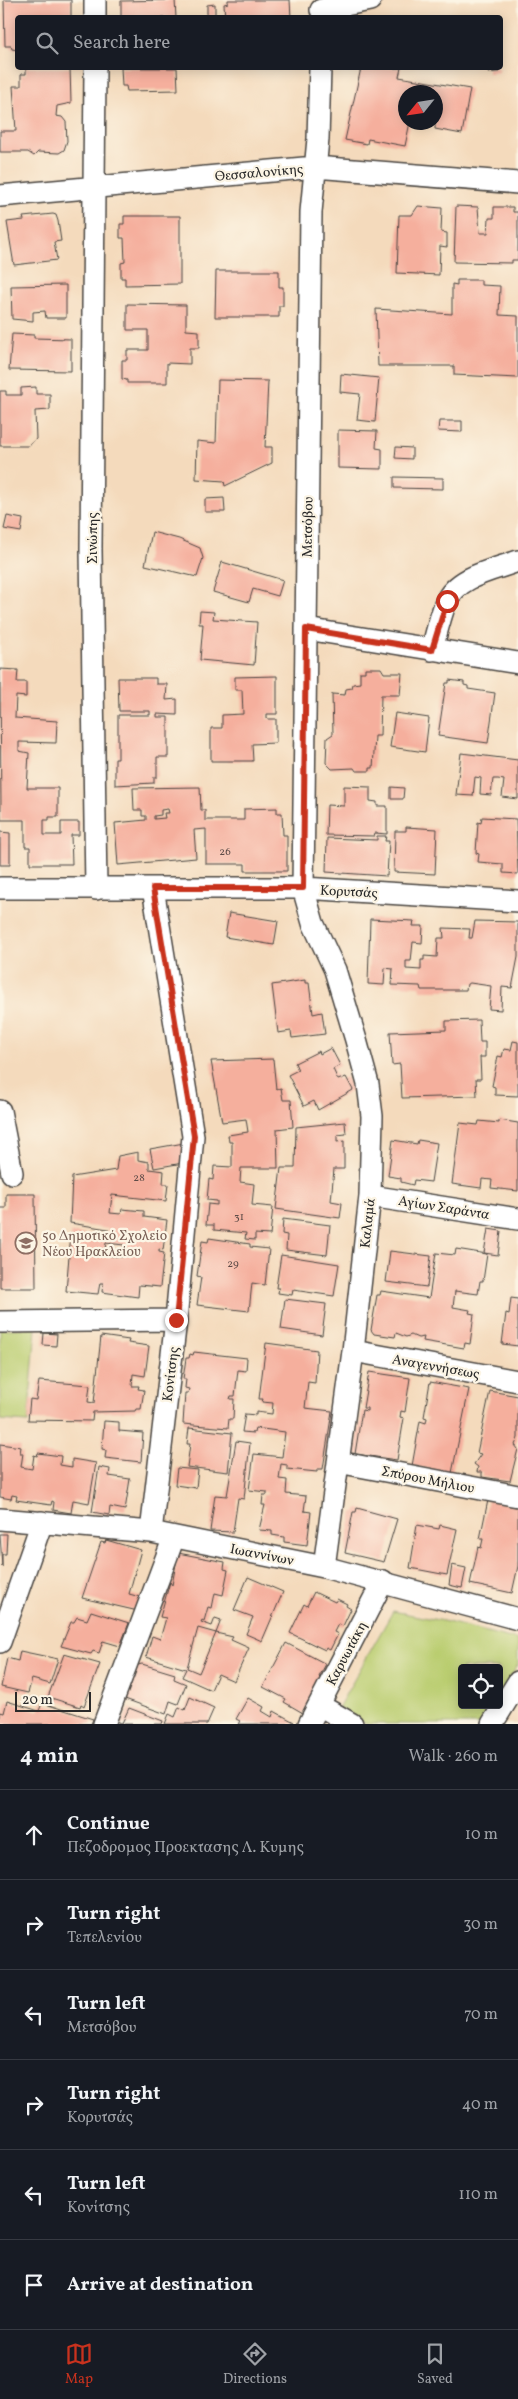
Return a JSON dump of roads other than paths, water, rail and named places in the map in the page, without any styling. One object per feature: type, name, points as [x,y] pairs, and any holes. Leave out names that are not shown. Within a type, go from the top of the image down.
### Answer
[{"type":"street","points":[[95,0],[95,15]]},
{"type":"street","points":[[321,9],[370,0]]},
{"type":"street","name":"Σινώπης","points":[[95,70],[91,549],[96,889]]},
{"type":"street","name":"Μετσόβου","points":[[303,888],[311,212],[320,70]]},
{"type":"street","name":"Θεσσαλονίκης","points":[[0,196],[315,167],[518,183]]},
{"type":"street","points":[[432,650],[447,601],[456,587],[473,578],[518,561]]},
{"type":"street","points":[[306,629],[518,663]]},
{"type":"street","name":"Κορυτσάς","points":[[0,888],[303,888],[518,901]]},
{"type":"street","name":"Κονίτσης","points":[[151,1532],[176,1320],[194,1136],[153,888]]},
{"type":"street","name":"Καλαμά","points":[[303,888],[313,923],[335,970],[368,1084],[372,1116],[370,1196],[353,1351],[324,1567]]},
{"type":"street","points":[[0,1111],[12,1173]]},
{"type":"street","name":"Αγίων Σαράντα","points":[[370,1196],[518,1219]]},
{"type":"street","points":[[0,1322],[176,1320]]},
{"type":"street","name":"Αναγεννήσεως","points":[[353,1351],[518,1381]]},
{"type":"street","name":"Σπύρου Μήλιου","points":[[338,1462],[518,1496]]},
{"type":"street","name":"Ιωαννίνων","points":[[0,1519],[151,1532],[324,1567],[518,1619]]},
{"type":"street","points":[[0,1642],[42,1522]]},
{"type":"street","points":[[104,1724],[174,1537]]},
{"type":"street","name":"Καρυωτάκη","points":[[309,1724],[383,1582]]},
{"type":"street","points":[[492,1724],[518,1682]]},
{"type":"street","points":[[319,1705],[352,1724]]},
{"type":"place","name":"5ο Δημοτικό Σχολείο Νέου Ηρακλείου","points":[[26,1243]]}]
